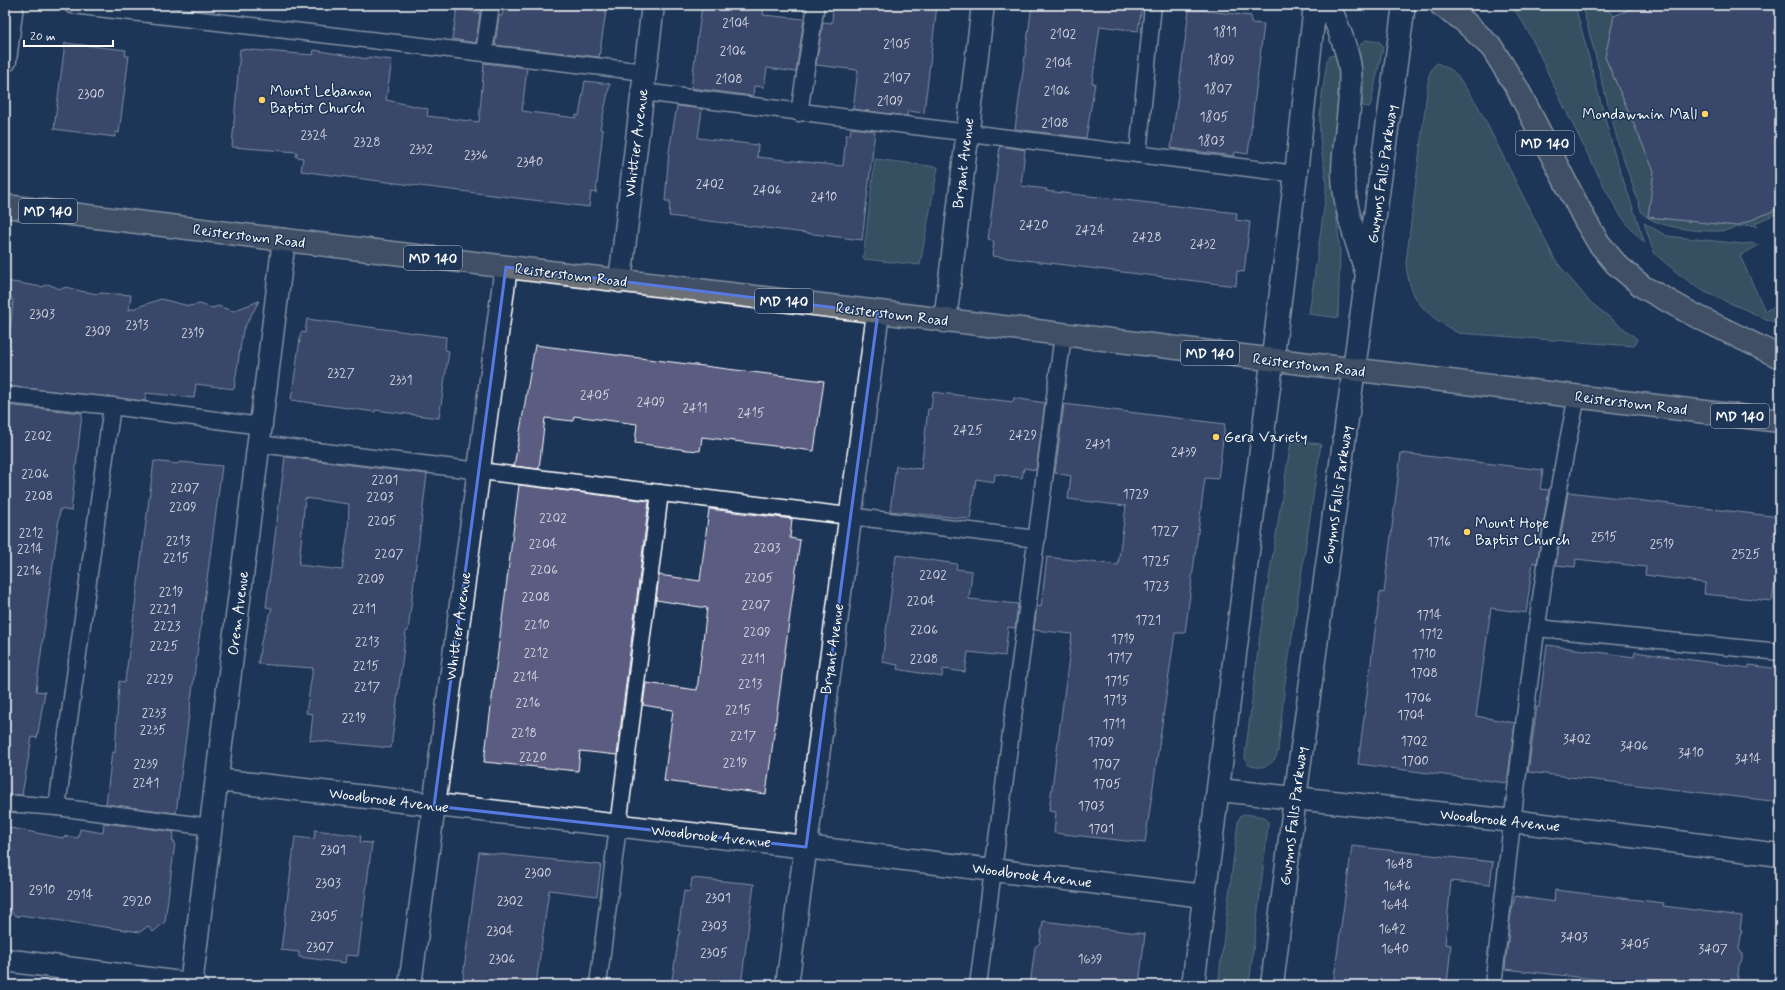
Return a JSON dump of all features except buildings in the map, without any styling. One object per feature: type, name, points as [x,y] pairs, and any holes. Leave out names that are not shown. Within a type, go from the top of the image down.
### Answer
[{"type":"main road","name":"MD 140","points":[[1441,5],[1464,21],[1492,48],[1517,88],[1585,220],[1598,242],[1616,264],[1643,287],[1692,314],[1780,356]]},
{"type":"main road","name":"Reisterstown Road","points":[[5,206],[1273,361],[1780,421]]},
{"type":"street","points":[[5,61],[12,5]]},
{"type":"street","name":"Whittier Avenue","points":[[620,281],[653,5]]},
{"type":"street","name":"Bryant Avenue","points":[[945,321],[983,5]]},
{"type":"street","points":[[1193,985],[1273,361],[1315,5]]},
{"type":"street","points":[[1329,5],[1345,47],[1350,67],[1351,96],[1343,174],[1345,201],[1368,276]]},
{"type":"street","name":"Gwynns Falls Parkway","points":[[1272,985],[1295,798],[1368,276],[1404,5]]},
{"type":"street","name":"Orem Avenue","points":[[193,985],[284,240]]},
{"type":"street","name":"Whittier Avenue","points":[[410,985],[506,267]]},
{"type":"street","name":"Bryant Avenue","points":[[787,985],[878,313]]},
{"type":"street","name":"Woodbrook Avenue","points":[[217,780],[434,806],[806,847],[1204,896]]},
{"type":"street","name":"Woodbrook Avenue","points":[[1219,790],[1513,820],[1780,855]]},
{"type":"street","points":[[5,960],[193,985]]},
{"type":"lane","points":[[72,5],[484,53],[644,82],[799,113],[1296,174]]},
{"type":"lane","points":[[484,53],[491,5]]},
{"type":"lane","points":[[799,113],[816,5]]},
{"type":"lane","points":[[1138,154],[1153,5]]},
{"type":"lane","points":[[978,985],[1063,335]]},
{"type":"lane","points":[[5,394],[112,406],[260,435],[479,470],[1037,539]]},
{"type":"lane","points":[[1493,985],[1537,628],[1564,454],[1577,397]]},
{"type":"lane","points":[[57,807],[112,406]]},
{"type":"lane","points":[[598,985],[660,493]]},
{"type":"lane","points":[[1537,628],[1780,652]]},
{"type":"lane","points":[[5,803],[57,807],[211,828]]},
{"type":"highlighted area","points":[[506,267],[878,313],[806,847],[434,806]]},
{"type":"green space","points":[[1510,5],[1575,5],[1615,156],[1645,243],[1626,223],[1611,200],[1560,100],[1534,42]]},
{"type":"green space","points":[[1582,5],[1603,5],[1614,16],[1605,57],[1654,171],[1648,217],[1737,226],[1780,208],[1780,212],[1755,223],[1757,227],[1749,225],[1725,231],[1690,230],[1668,226],[1649,218],[1642,213],[1619,146]]},
{"type":"green space","points":[[1365,40],[1380,42],[1383,47],[1370,107],[1362,106],[1364,84],[1359,46]]},
{"type":"green space","points":[[1334,55],[1339,60],[1340,81],[1332,157],[1332,176],[1340,251],[1338,318],[1309,314],[1326,194],[1326,179],[1320,136],[1321,108],[1327,60],[1330,56]]},
{"type":"green space","points":[[1437,63],[1450,69],[1457,75],[1478,106],[1555,260],[1589,301],[1637,339],[1633,346],[1458,333],[1437,320],[1421,306],[1411,287],[1406,263],[1429,75]]},
{"type":"green space","points":[[875,159],[938,167],[920,265],[863,259]]},
{"type":"green space","points":[[1644,223],[1667,236],[1744,244],[1752,243],[1759,245],[1740,256],[1765,311],[1780,305],[1780,325],[1705,292],[1681,276],[1654,253]]},
{"type":"green space","points":[[1291,441],[1321,444],[1285,683],[1278,751],[1274,760],[1270,764],[1257,767],[1247,764],[1245,757],[1260,634]]},
{"type":"green space","points":[[1245,814],[1264,817],[1268,821],[1249,985],[1218,985],[1238,822],[1241,815]]},
{"type":"place","name":"Mount Lebanon Baptist Church","points":[[262,100]]},
{"type":"place","name":"Mondawmin Mall","points":[[1705,114]]},
{"type":"place","name":"Gera Variety","points":[[1216,437]]},
{"type":"place","name":"Mount Hope Baptist Church","points":[[1467,532]]}]
